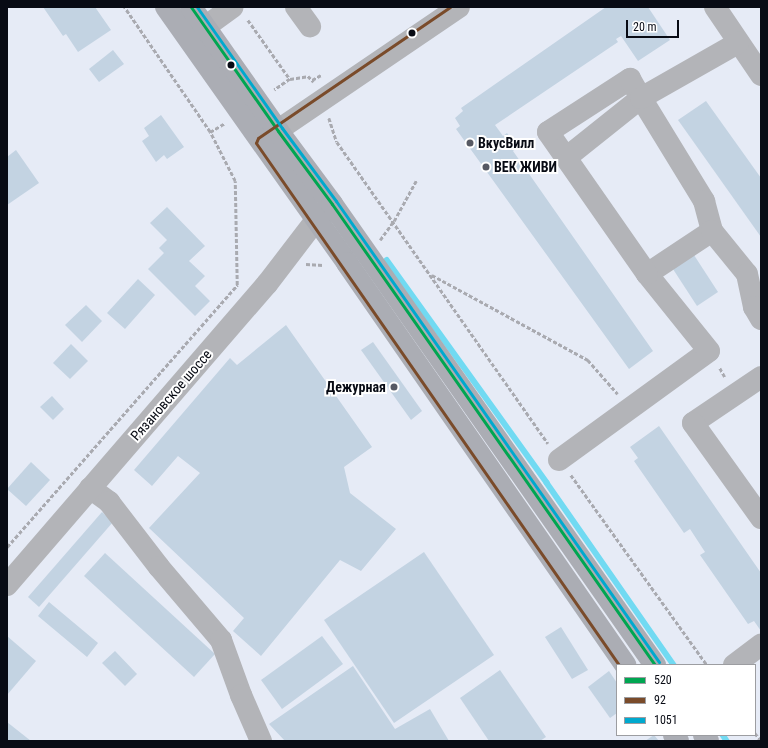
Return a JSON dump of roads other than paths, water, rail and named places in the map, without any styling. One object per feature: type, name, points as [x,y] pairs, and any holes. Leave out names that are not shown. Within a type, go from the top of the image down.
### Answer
[{"type":"main road","points":[[166,7],[269,136],[332,204],[654,664]]},
{"type":"main road","points":[[191,7],[205,27],[269,136],[316,220],[624,664]]},
{"type":"street","points":[[205,27],[233,7]]},
{"type":"street","points":[[296,7],[310,26]]},
{"type":"street","points":[[269,136],[459,7]]},
{"type":"street","points":[[714,7],[761,76]]},
{"type":"street","points":[[567,157],[641,98],[738,43]]},
{"type":"street","points":[[559,460],[709,350],[647,274],[567,157],[548,132],[630,79],[704,201],[712,231],[747,274],[754,307],[761,319]]},
{"type":"street","name":"Рязановское шоссе","points":[[11,573],[90,488],[267,284],[316,220],[332,204]]},
{"type":"street","points":[[647,274],[712,231]]},
{"type":"street","points":[[761,377],[693,423],[761,518]]},
{"type":"street","points":[[90,488],[109,502],[155,562],[221,640],[240,695],[261,741]]},
{"type":"street","points":[[735,664],[761,645]]},
{"type":"waterway","points":[[387,260],[547,483],[673,664]]},
{"type":"waterway","points":[[724,736],[727,741]]},
{"type":"place","name":"ВкусВилл","points":[[470,143]]},
{"type":"place","name":"ВЕК ЖИВИ","points":[[486,167]]},
{"type":"place","name":"Дежурная","points":[[394,387]]}]
